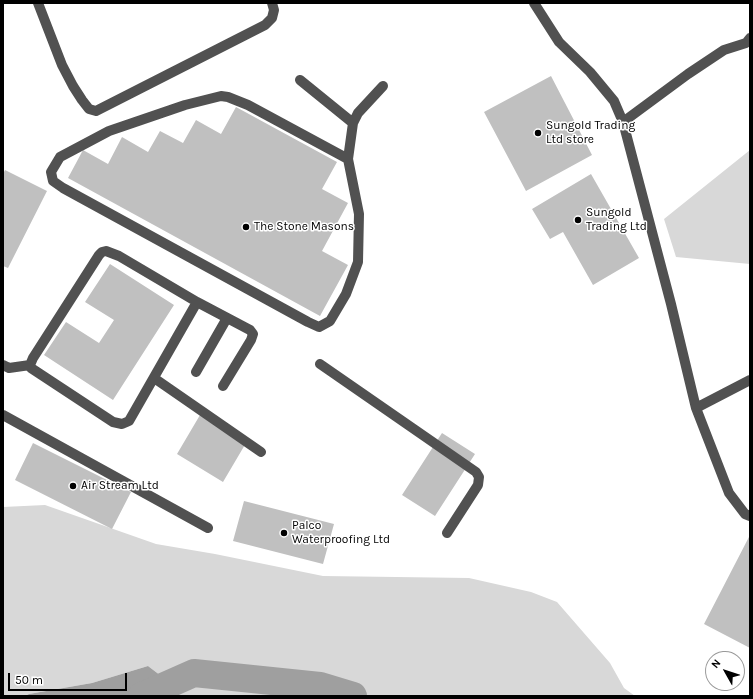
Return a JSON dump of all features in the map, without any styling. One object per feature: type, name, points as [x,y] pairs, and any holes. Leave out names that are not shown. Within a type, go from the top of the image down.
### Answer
[{"type":"street","points":[[38,3],[62,65],[73,86],[89,109],[96,111],[265,25],[272,18],[274,10],[272,3]]},
{"type":"street","points":[[534,3],[559,42],[590,72],[614,101],[623,122],[671,304],[696,408],[729,493],[745,514],[750,516]]},
{"type":"street","points":[[623,122],[724,50],[746,43],[750,38]]},
{"type":"street","points":[[300,80],[353,123]]},
{"type":"street","points":[[348,158],[248,105],[228,97],[221,96],[185,105],[109,131],[60,157],[51,172],[53,182],[63,188],[301,319],[319,327],[330,321],[346,294],[358,262],[359,214],[348,158],[353,123],[358,113],[383,86]]},
{"type":"street","points":[[30,364],[99,255],[106,250],[119,256],[197,302],[250,330],[253,334],[251,340],[223,386]]},
{"type":"street","points":[[30,364],[31,368],[113,422],[122,424],[128,421],[197,302]]},
{"type":"street","points":[[196,372],[227,318]]},
{"type":"street","points":[[3,365],[9,368],[30,364]]},
{"type":"street","points":[[320,364],[476,472],[479,477],[478,485],[447,533]]},
{"type":"street","points":[[154,378],[261,452]]},
{"type":"street","points":[[696,408],[750,380]]},
{"type":"street","points":[[3,415],[208,528]]},
{"type":"shaded area","points":[[750,150],[750,264],[676,257],[664,219]]},
{"type":"shaded area","points":[[45,505],[156,544],[215,554],[323,576],[469,578],[531,592],[557,602],[610,663],[624,688],[635,696],[171,696],[169,682],[148,666],[92,683],[29,694],[25,696],[3,696],[3,507]]},
{"type":"shaded area","points":[[148,666],[169,682],[171,696],[25,696],[29,694],[92,683]]},
{"type":"building","name":"Sungold Trading Ltd store","points":[[551,76],[592,155],[526,191],[484,112]]},
{"type":"building","name":"The Stone Masons","points":[[236,107],[337,162],[322,189],[348,203],[322,251],[348,265],[320,316],[68,178],[83,150],[108,164],[122,137],[148,152],[160,131],[183,143],[196,120],[221,134]]},
{"type":"building","points":[[5,170],[47,191],[8,268],[3,266],[3,174]]},
{"type":"building","name":"Sungold Trading Ltd","points":[[591,174],[639,258],[593,285],[563,232],[550,239],[532,209]]},
{"type":"building","points":[[110,264],[174,305],[113,400],[44,355],[66,322],[99,343],[114,320],[85,302]]},
{"type":"building","points":[[200,415],[246,443],[223,482],[177,454]]},
{"type":"building","points":[[442,433],[475,454],[435,516],[402,495]]},
{"type":"building","name":"Air Stream Ltd","points":[[33,443],[131,492],[112,529],[15,480]]},
{"type":"building","name":"Palco Waterproofing Ltd","points":[[244,501],[334,524],[323,564],[233,541]]},
{"type":"building","points":[[750,535],[750,648],[704,624]]},
{"type":"waterway","points":[[142,696],[194,673],[320,686],[353,696]]},
{"type":"place","name":"Sungold Trading Ltd store","points":[[538,133]]},
{"type":"place","name":"Sungold Trading Ltd","points":[[578,220]]},
{"type":"place","name":"The Stone Masons","points":[[246,227]]},
{"type":"place","name":"Air Stream Ltd","points":[[73,486]]},
{"type":"place","name":"Palco Waterproofing Ltd","points":[[284,533]]}]
